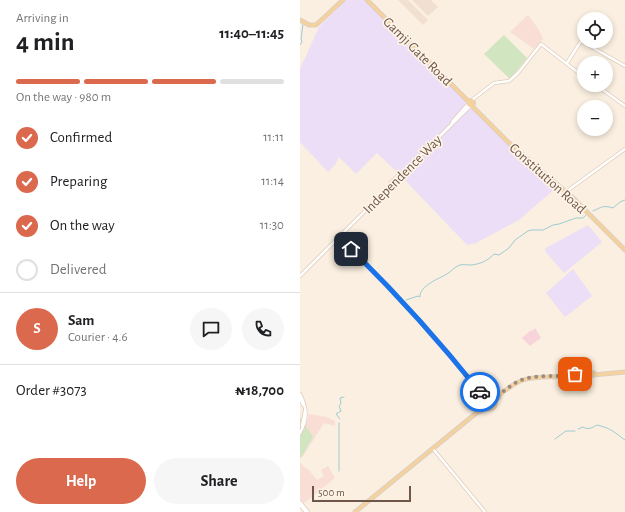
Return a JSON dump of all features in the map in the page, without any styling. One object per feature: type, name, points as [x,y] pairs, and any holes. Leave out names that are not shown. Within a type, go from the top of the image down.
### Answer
[{"type":"main road","points":[[300,19],[309,25],[316,25],[342,0]]},
{"type":"main road","name":"Gamji Gate Road","points":[[368,0],[472,102]]},
{"type":"main road","points":[[418,49],[472,102]]},
{"type":"main road","name":"Constitution Road","points":[[472,102],[514,148],[567,191],[589,214]]},
{"type":"main road","name":"Constitution Road","points":[[551,178],[625,248]]},
{"type":"main road","points":[[356,512],[480,410],[487,401],[511,385],[535,377],[572,374],[583,370],[587,373],[625,371]]},
{"type":"main road","points":[[577,377],[578,371]]},
{"type":"main road","points":[[356,512],[481,411],[486,408],[493,408],[497,399],[507,390],[521,382],[534,379],[577,377],[581,380],[593,374],[625,371]]},
{"type":"main road","points":[[586,378],[587,373]]},
{"type":"main road","points":[[487,401],[495,404]]},
{"type":"main road","points":[[487,401],[485,406],[488,409]]},
{"type":"street","points":[[567,63],[581,41],[625,66]]},
{"type":"street","points":[[472,102],[494,83],[507,82],[511,80],[541,44],[577,71]]},
{"type":"street","points":[[606,92],[625,106]]},
{"type":"street","name":"Independence Way","points":[[300,275],[472,102]]},
{"type":"street","name":"Independence Way","points":[[300,275],[472,102]]},
{"type":"street","points":[[567,191],[625,148]]},
{"type":"street","points":[[339,237],[404,303],[487,401]]},
{"type":"street","points":[[300,394],[306,408],[307,415],[300,433]]},
{"type":"street","points":[[300,398],[305,412],[300,429]]},
{"type":"street","points":[[434,450],[485,512]]},
{"type":"street","points":[[300,502],[307,512]]},
{"type":"street","points":[[300,505],[307,512]]},
{"type":"shaded area","points":[[346,0],[365,0],[514,150],[557,187],[519,220],[476,243],[467,245],[377,153],[356,174],[339,157],[335,165],[328,172],[300,142],[300,69],[319,27]]},
{"type":"shaded area","points":[[398,0],[408,0],[428,20],[423,25]]},
{"type":"shaded area","points":[[412,0],[431,0],[438,7],[428,16]]},
{"type":"shaded area","points":[[528,15],[539,30],[543,39],[534,49],[510,32]]},
{"type":"shaded area","points":[[588,225],[602,242],[564,273],[545,251],[546,248]]},
{"type":"shaded area","points":[[573,269],[592,296],[565,317],[546,293]]},
{"type":"shaded area","points":[[535,328],[541,338],[530,346],[522,338]]},
{"type":"shaded area","points":[[309,414],[326,417],[335,421],[335,426],[324,423],[303,456],[300,458],[300,436]]},
{"type":"shaded area","points":[[300,462],[317,480],[324,476],[321,470],[328,466],[335,478],[303,504],[300,500]]},
{"type":"green space","points":[[504,35],[527,58],[510,79],[484,54]]},
{"type":"green space","points":[[300,417],[313,437],[301,458],[300,457]]},
{"type":"waterway","points":[[300,45],[302,42],[303,24]]},
{"type":"waterway","points":[[593,211],[603,207],[613,208],[625,200]]},
{"type":"waterway","points":[[406,300],[418,296],[420,297],[426,286],[458,266],[472,265],[486,261],[494,254],[499,255],[509,248],[515,240],[528,231],[543,230],[553,225],[576,218],[583,218],[586,215]]},
{"type":"waterway","points":[[340,419],[336,414],[341,411],[339,406],[341,404],[340,398],[344,397]]},
{"type":"waterway","points":[[339,423],[339,471]]},
{"type":"waterway","points":[[578,429],[583,427],[590,428],[597,425],[602,426],[625,440]]},
{"type":"waterway","points":[[555,439],[566,431],[575,431]]},
{"type":"way so far","points":[[480,392],[484,397],[491,399],[511,385],[523,380],[535,377],[575,374]]},
{"type":"route","points":[[351,249],[413,313],[480,392]]}]
